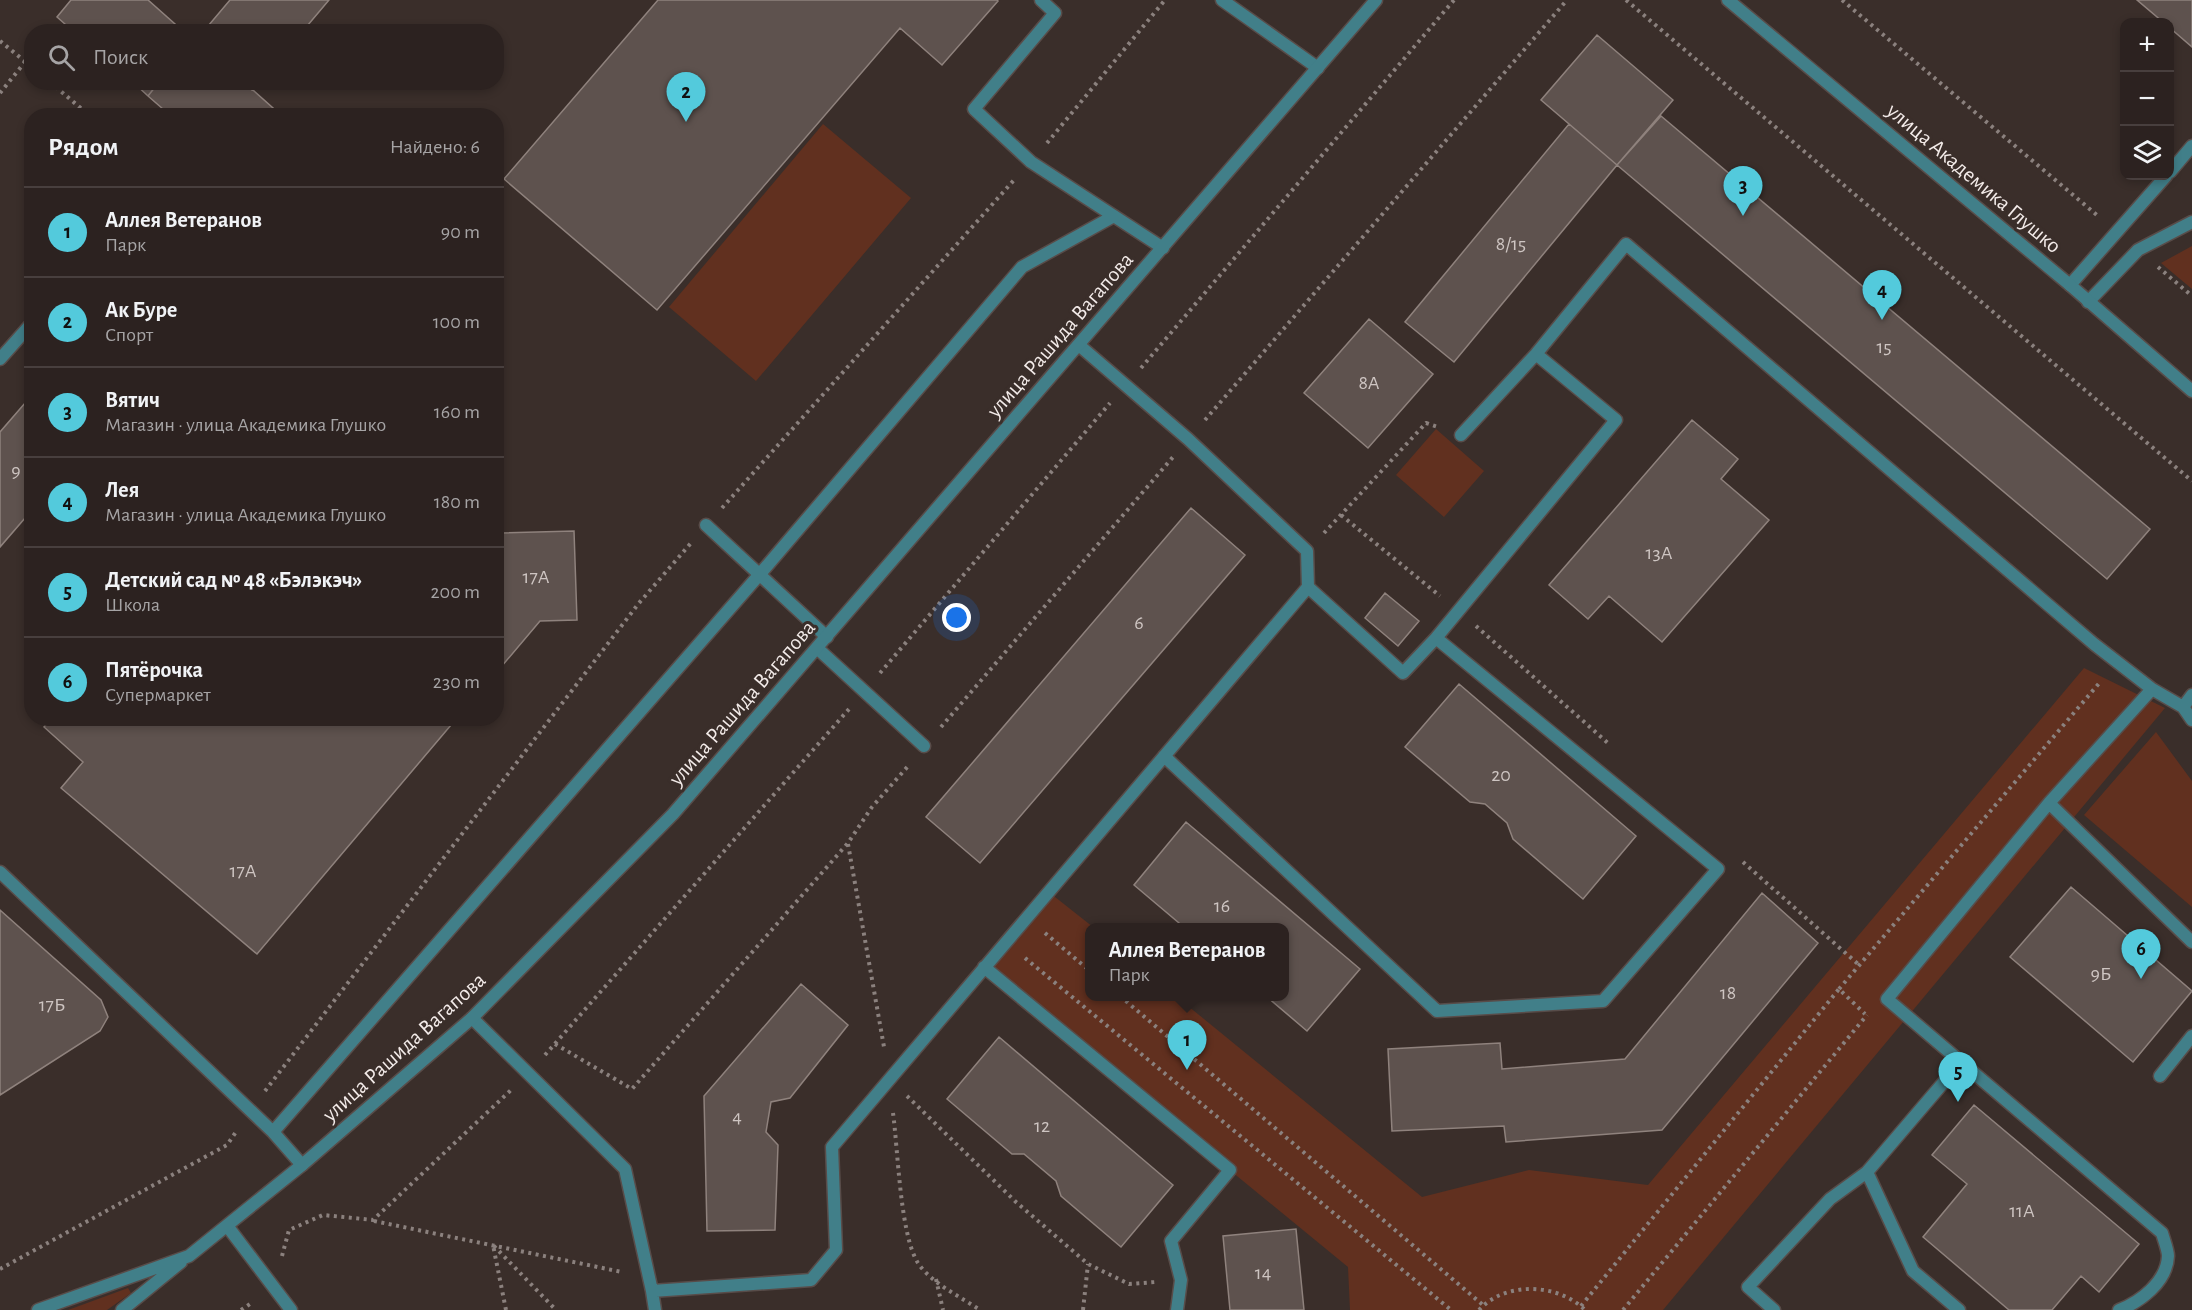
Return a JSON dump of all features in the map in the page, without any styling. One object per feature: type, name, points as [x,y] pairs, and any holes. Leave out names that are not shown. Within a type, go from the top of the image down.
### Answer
[{"type":"street","points":[[1041,0],[1055,13],[974,109],[1031,162],[1162,248]]},
{"type":"street","points":[[1222,0],[1318,68]]},
{"type":"street","name":"улица Рашида Вагапова","points":[[38,1310],[189,1256],[228,1227],[302,1165],[472,1018],[673,814],[1080,346],[1376,0]]},
{"type":"street","name":"улица Академика Глушко","points":[[1728,0],[2070,285],[2192,391]]},
{"type":"street","points":[[2174,166],[2192,146]]},
{"type":"street","points":[[2070,285],[2162,180]]},
{"type":"street","points":[[273,1132],[760,574],[1022,267],[1114,216]]},
{"type":"street","points":[[2088,302],[2138,250],[2192,222]]},
{"type":"street","points":[[1461,435],[1536,354],[1626,244],[2117,662],[2152,689],[2183,708],[2192,720]]},
{"type":"street","points":[[0,359],[24,332]]},
{"type":"street","points":[[650,1284],[811,1280],[836,1250],[832,1147],[1308,587],[1307,551],[1188,439],[1080,346]]},
{"type":"street","points":[[1308,587],[1403,673],[1436,638],[1616,420],[1536,354]]},
{"type":"street","points":[[706,525],[827,637]]},
{"type":"street","points":[[1164,756],[1437,1011],[1603,1001],[1718,869],[1436,638]]},
{"type":"street","points":[[817,648],[924,746]]},
{"type":"street","points":[[2119,1310],[2138,1302],[2163,1274],[2168,1256],[2162,1233],[1887,999],[2049,803],[2152,689]]},
{"type":"street","points":[[2183,708],[2192,695]]},
{"type":"street","points":[[2049,803],[2192,942]]},
{"type":"street","points":[[0,872],[273,1132],[302,1165]]},
{"type":"street","points":[[984,968],[1230,1170],[1171,1241],[1181,1280],[1177,1310]]},
{"type":"street","points":[[472,1018],[625,1169],[655,1310]]},
{"type":"street","points":[[2160,1076],[2192,1036]]},
{"type":"street","points":[[1774,1310],[1748,1287],[1830,1199],[1867,1172],[1961,1062]]},
{"type":"street","points":[[1867,1172],[1913,1271],[1959,1310]]},
{"type":"street","points":[[228,1227],[291,1310]]},
{"type":"street","points":[[122,1310],[189,1256]]},
{"type":"path","points":[[0,1269],[227,1145],[250,1111],[639,603],[1031,162],[1165,0]]},
{"type":"path","points":[[555,1044],[632,1089],[848,843],[872,807],[924,746],[1567,0]]},
{"type":"path","points":[[1626,0],[2192,481]]},
{"type":"path","points":[[1842,0],[2117,232]]},
{"type":"path","points":[[0,40],[24,61]]},
{"type":"path","points":[[0,93],[24,63]]},
{"type":"path","points":[[59,90],[81,108]]},
{"type":"path","points":[[2138,250],[2192,296]]},
{"type":"path","points":[[1307,551],[1426,423],[1461,435]]},
{"type":"path","points":[[1341,515],[1458,611]]},
{"type":"path","points":[[1479,1310],[1501,1294],[1522,1289],[1563,1295],[1583,1308],[1839,989],[2117,662]]},
{"type":"path","points":[[848,843],[890,1080],[907,1232],[918,1263],[936,1279],[980,1310]]},
{"type":"path","points":[[1027,917],[1085,968]]},
{"type":"path","points":[[1006,942],[1451,1310]]},
{"type":"path","points":[[1839,989],[1867,1015]]},
{"type":"path","points":[[1623,1310],[1867,1015],[1887,999]]},
{"type":"path","points":[[1126,1001],[1483,1305]]},
{"type":"path","points":[[890,1080],[1017,1202],[1089,1264],[1129,1284],[1181,1280]]},
{"type":"path","points":[[373,1220],[493,1245],[650,1284]]},
{"type":"path","points":[[493,1245],[506,1310]]},
{"type":"path","points":[[493,1245],[556,1310]]},
{"type":"path","points":[[1083,1310],[1089,1264]]},
{"type":"path","points":[[936,1279],[943,1310]]},
{"type":"shaded area","points":[[823,124],[911,198],[756,381],[669,307]]},
{"type":"shaded area","points":[[2192,246],[2192,289],[2161,263]]},
{"type":"shaded area","points":[[1436,429],[1484,471],[1444,517],[1396,475]]},
{"type":"shaded area","points":[[2084,668],[2165,708],[1663,1310],[1350,1310],[1348,1267],[986,970],[1050,893],[1088,923],[1085,923],[1085,1001],[1182,1001],[1422,1197],[1529,1170],[1648,1185]]},
{"type":"shaded area","points":[[2156,732],[2192,781],[2192,907],[2084,815]]},
{"type":"shaded area","points":[[128,1288],[131,1293],[107,1310],[68,1310]]},
{"type":"building","points":[[71,0],[148,0],[175,24],[65,24],[57,17]]},
{"type":"building","points":[[230,0],[329,0],[309,24],[210,24]]},
{"type":"building","points":[[658,0],[998,1],[942,65],[900,28],[657,310],[504,179]]},
{"type":"building","points":[[2137,0],[2192,0],[2192,47],[2174,31],[2174,18],[2158,18]]},
{"type":"building","points":[[1597,35],[1673,100],[1617,165],[1541,100]]},
{"type":"building","points":[[142,90],[153,90],[148,96]]},
{"type":"building","points":[[153,90],[253,90],[273,108],[162,108],[148,96]]},
{"type":"building","points":[[1661,116],[2150,529],[2107,579],[1617,165]]},
{"type":"building","points":[[1569,124],[1617,165],[1454,362],[1405,322]]},
{"type":"building","points":[[1369,319],[1433,374],[1368,448],[1304,393]]},
{"type":"building","points":[[24,404],[24,519],[0,547],[0,432]]},
{"type":"building","points":[[1692,420],[1738,459],[1721,479],[1769,520],[1662,642],[1609,596],[1588,619],[1549,585]]},
{"type":"building","points":[[1191,508],[1245,555],[980,863],[926,817]]},
{"type":"building","points":[[574,531],[577,620],[540,621],[504,664],[504,533]]},
{"type":"building","points":[[1385,593],[1419,621],[1398,646],[1365,618]]},
{"type":"building","points":[[1459,684],[1636,836],[1583,899],[1513,839],[1507,823],[1485,804],[1470,802],[1405,747]]},
{"type":"building","points":[[450,726],[257,954],[61,788],[83,762],[44,727]]},
{"type":"building","points":[[1186,822],[1360,969],[1307,1031],[1272,1001],[1289,1001],[1289,923],[1179,923],[1134,885]]},
{"type":"building","points":[[2071,887],[2192,991],[2133,1062],[2010,957]]},
{"type":"building","points":[[1762,893],[1818,943],[1662,1130],[1506,1142],[1504,1126],[1392,1131],[1388,1049],[1500,1043],[1502,1069],[1625,1059]]},
{"type":"building","points":[[0,910],[101,1000],[108,1017],[100,1031],[0,1095]]},
{"type":"building","points":[[801,984],[848,1025],[790,1098],[771,1102],[766,1132],[778,1145],[775,1230],[707,1231],[704,1096]]},
{"type":"building","points":[[999,1037],[1173,1185],[1121,1247],[1061,1196],[1056,1181],[1024,1154],[1012,1154],[947,1099]]},
{"type":"building","points":[[1974,1105],[2139,1244],[2099,1292],[2081,1276],[2052,1310],[2009,1310],[1923,1237],[1967,1184],[1932,1155]]},
{"type":"building","points":[[1296,1229],[1304,1310],[1230,1310],[1223,1236]]},
{"type":"place","name":"Ак Буре","points":[[686,122]]},
{"type":"place","name":"Вятич","points":[[1743,216]]},
{"type":"place","name":"Лея","points":[[1882,320]]},
{"type":"place","name":"Пятёрочка","points":[[2141,979]]},
{"type":"place","name":"Аллея Ветеранов","points":[[1187,1070]]},
{"type":"place","name":"Детский сад № 48 «Бэлэкэч»","points":[[1958,1102]]}]
